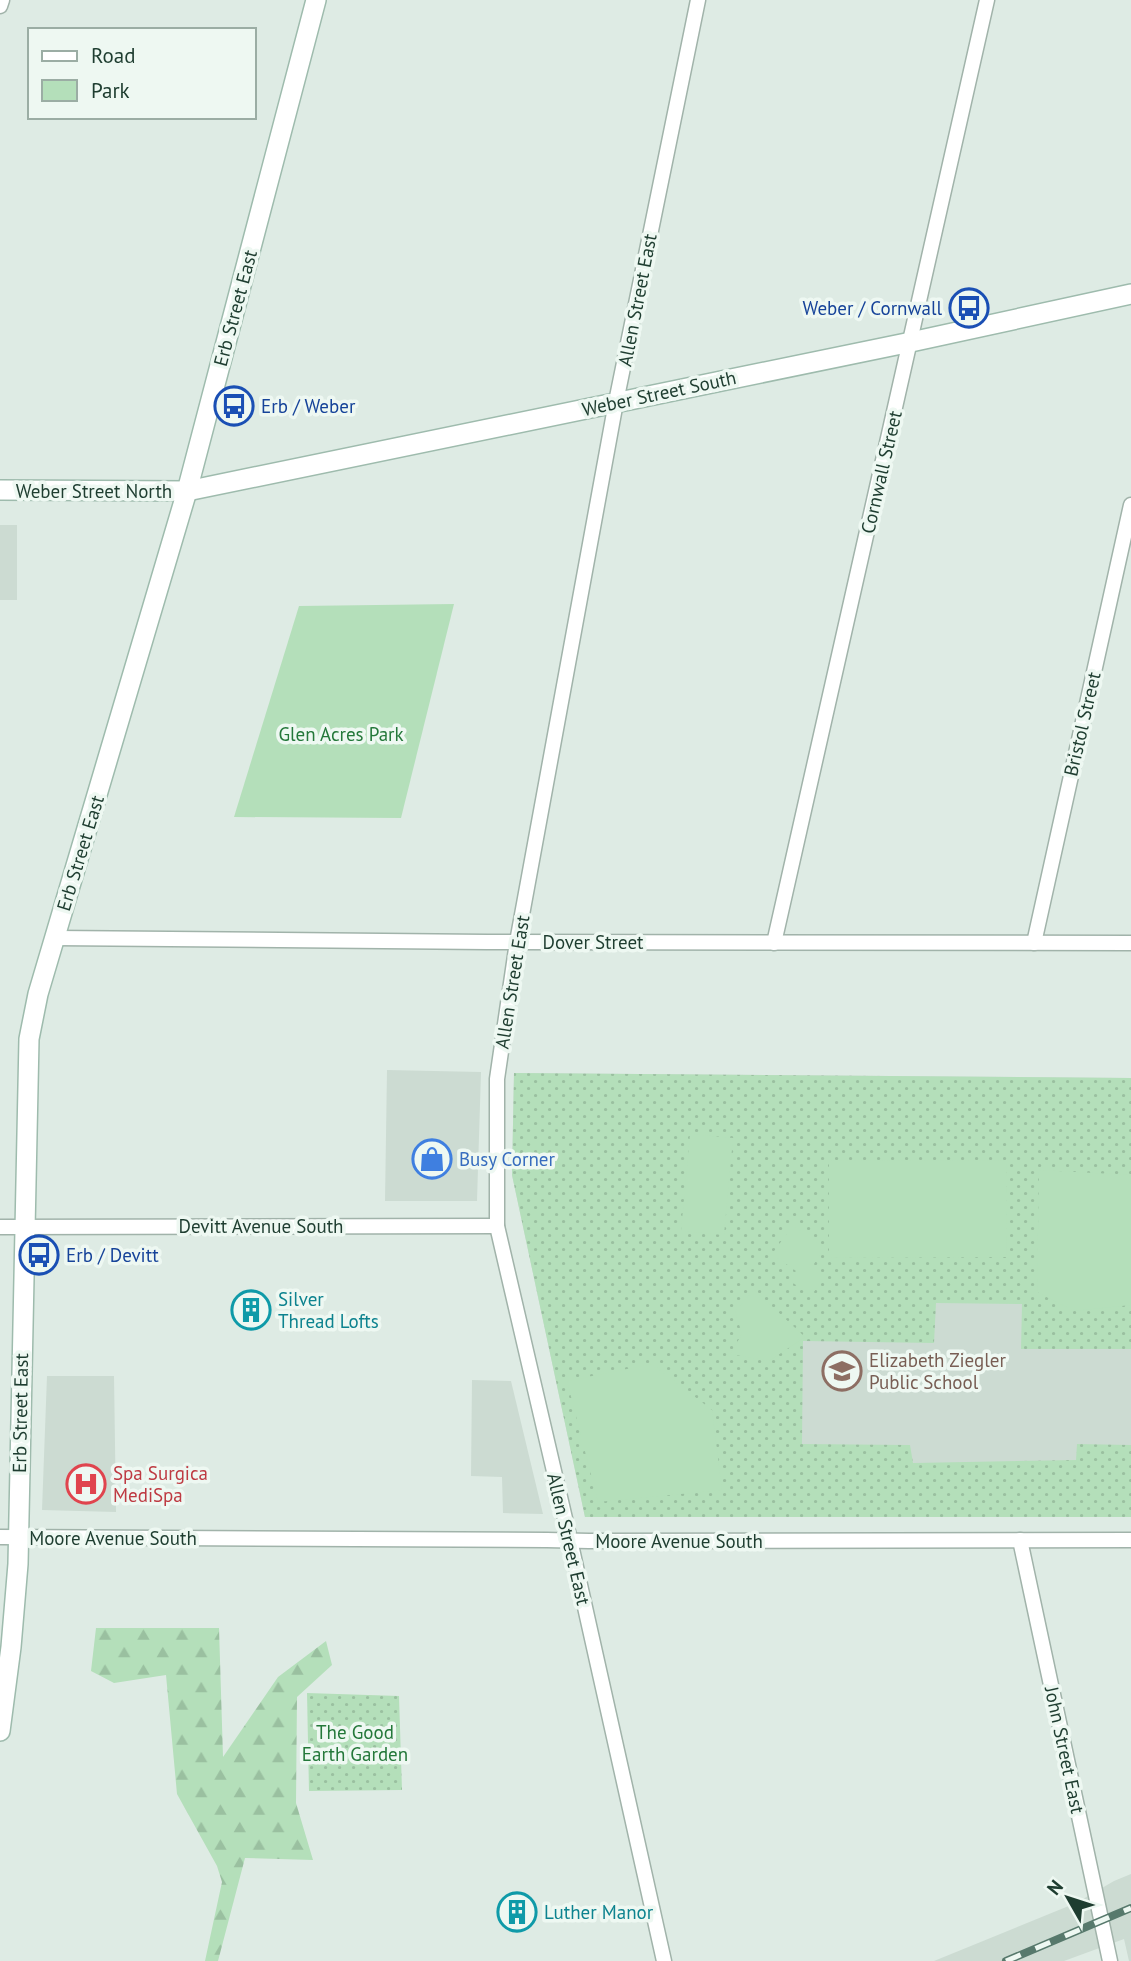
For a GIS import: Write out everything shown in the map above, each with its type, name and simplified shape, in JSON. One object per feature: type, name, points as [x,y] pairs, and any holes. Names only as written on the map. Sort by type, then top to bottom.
[{"type":"main road","name":"Erb Street East","points":[[0,1731],[11,1647],[9,1537],[24,1227],[29,1039],[38,994],[187,491],[316,0]]},
{"type":"main road","name":"Weber Street South","points":[[187,491],[1131,294]]},
{"type":"main road","name":"Weber Street North","points":[[0,490],[187,491]]},
{"type":"street","points":[[0,6],[2,0]]},
{"type":"street","name":"Allen Street East","points":[[664,1961],[497,1226],[497,1079],[517,942],[616,402],[698,0]]},
{"type":"street","name":"Cornwall Street","points":[[774,943],[987,0]]},
{"type":"street","name":"Bristol Street","points":[[1034,943],[1131,505]]},
{"type":"street","name":"Dover Street","points":[[55,938],[1131,943]]},
{"type":"street","name":"Devitt Avenue South","points":[[0,1227],[497,1226]]},
{"type":"street","name":"Moore Avenue South","points":[[9,1537],[1131,1540]]},
{"type":"street","name":"John Street East","points":[[1020,1540],[1110,1961]]},
{"type":"shaded area","points":[[0,525],[17,525],[17,600],[0,600]]},
{"type":"shaded area","points":[[387,1070],[481,1072],[477,1201],[385,1201]]},
{"type":"shaded area","name":"Elizabeth Ziegler Public School","points":[[514,1073],[1131,1078],[1131,1517],[585,1517],[512,1175]]},
{"type":"shaded area","points":[[47,1376],[114,1376],[116,1512],[42,1510]]},
{"type":"shaded area","points":[[472,1380],[511,1381],[543,1514],[503,1513],[502,1477],[471,1476]]},
{"type":"shaded area","points":[[1131,1874],[1131,1961],[1124,1939],[1064,1961],[934,1961],[1076,1903]]},
{"type":"green space","name":"Glen Acres Park","points":[[454,604],[401,818],[234,817],[299,606]]},
{"type":"green space","name":"Elizabeth Ziegler Public School","points":[[514,1073],[1131,1078],[1131,1349],[1021,1349],[1022,1304],[936,1303],[934,1343],[803,1341],[802,1444],[910,1445],[913,1463],[1076,1460],[1077,1444],[1131,1445],[1131,1517],[585,1517],[512,1175]]},
{"type":"green space","points":[[690,1134],[733,1138],[724,1235],[681,1231]]},
{"type":"green space","points":[[1006,1160],[1007,1257],[829,1258],[829,1161]]},
{"type":"green space","points":[[1039,1170],[1131,1175],[1131,1305],[1074,1311],[1037,1292]]},
{"type":"green space","points":[[793,1225],[824,1248],[814,1264],[809,1265],[824,1278],[811,1296],[789,1280],[796,1271],[772,1254]]},
{"type":"green space","points":[[754,1290],[805,1337],[769,1361],[730,1354],[742,1334],[735,1311]]},
{"type":"green space","points":[[652,1364],[712,1410],[722,1490],[598,1502],[567,1381]]},
{"type":"green space","points":[[96,1628],[219,1628],[223,1757],[278,1677],[326,1641],[332,1665],[297,1697],[296,1803],[313,1860],[245,1858],[218,1961],[205,1961],[222,1882],[217,1866],[177,1794],[166,1675],[114,1683],[91,1671]]},
{"type":"green space","name":"The Good Earth Garden","points":[[307,1693],[399,1696],[402,1790],[309,1791]]},
{"type":"railway","points":[[1006,1961],[1131,1908]]},
{"type":"place","name":"Weber / Cornwall","points":[[969,308]]},
{"type":"place","name":"Erb / Weber","points":[[234,406]]},
{"type":"place","name":"Busy Corner","points":[[432,1159]]},
{"type":"place","name":"Erb / Devitt","points":[[39,1255]]},
{"type":"place","name":"Silver Thread Lofts","points":[[251,1310]]},
{"type":"place","name":"Elizabeth Ziegler Public School","points":[[842,1371]]},
{"type":"place","name":"Spa Surgica MediSpa","points":[[86,1484]]},
{"type":"place","name":"Luther Manor","points":[[517,1912]]}]
